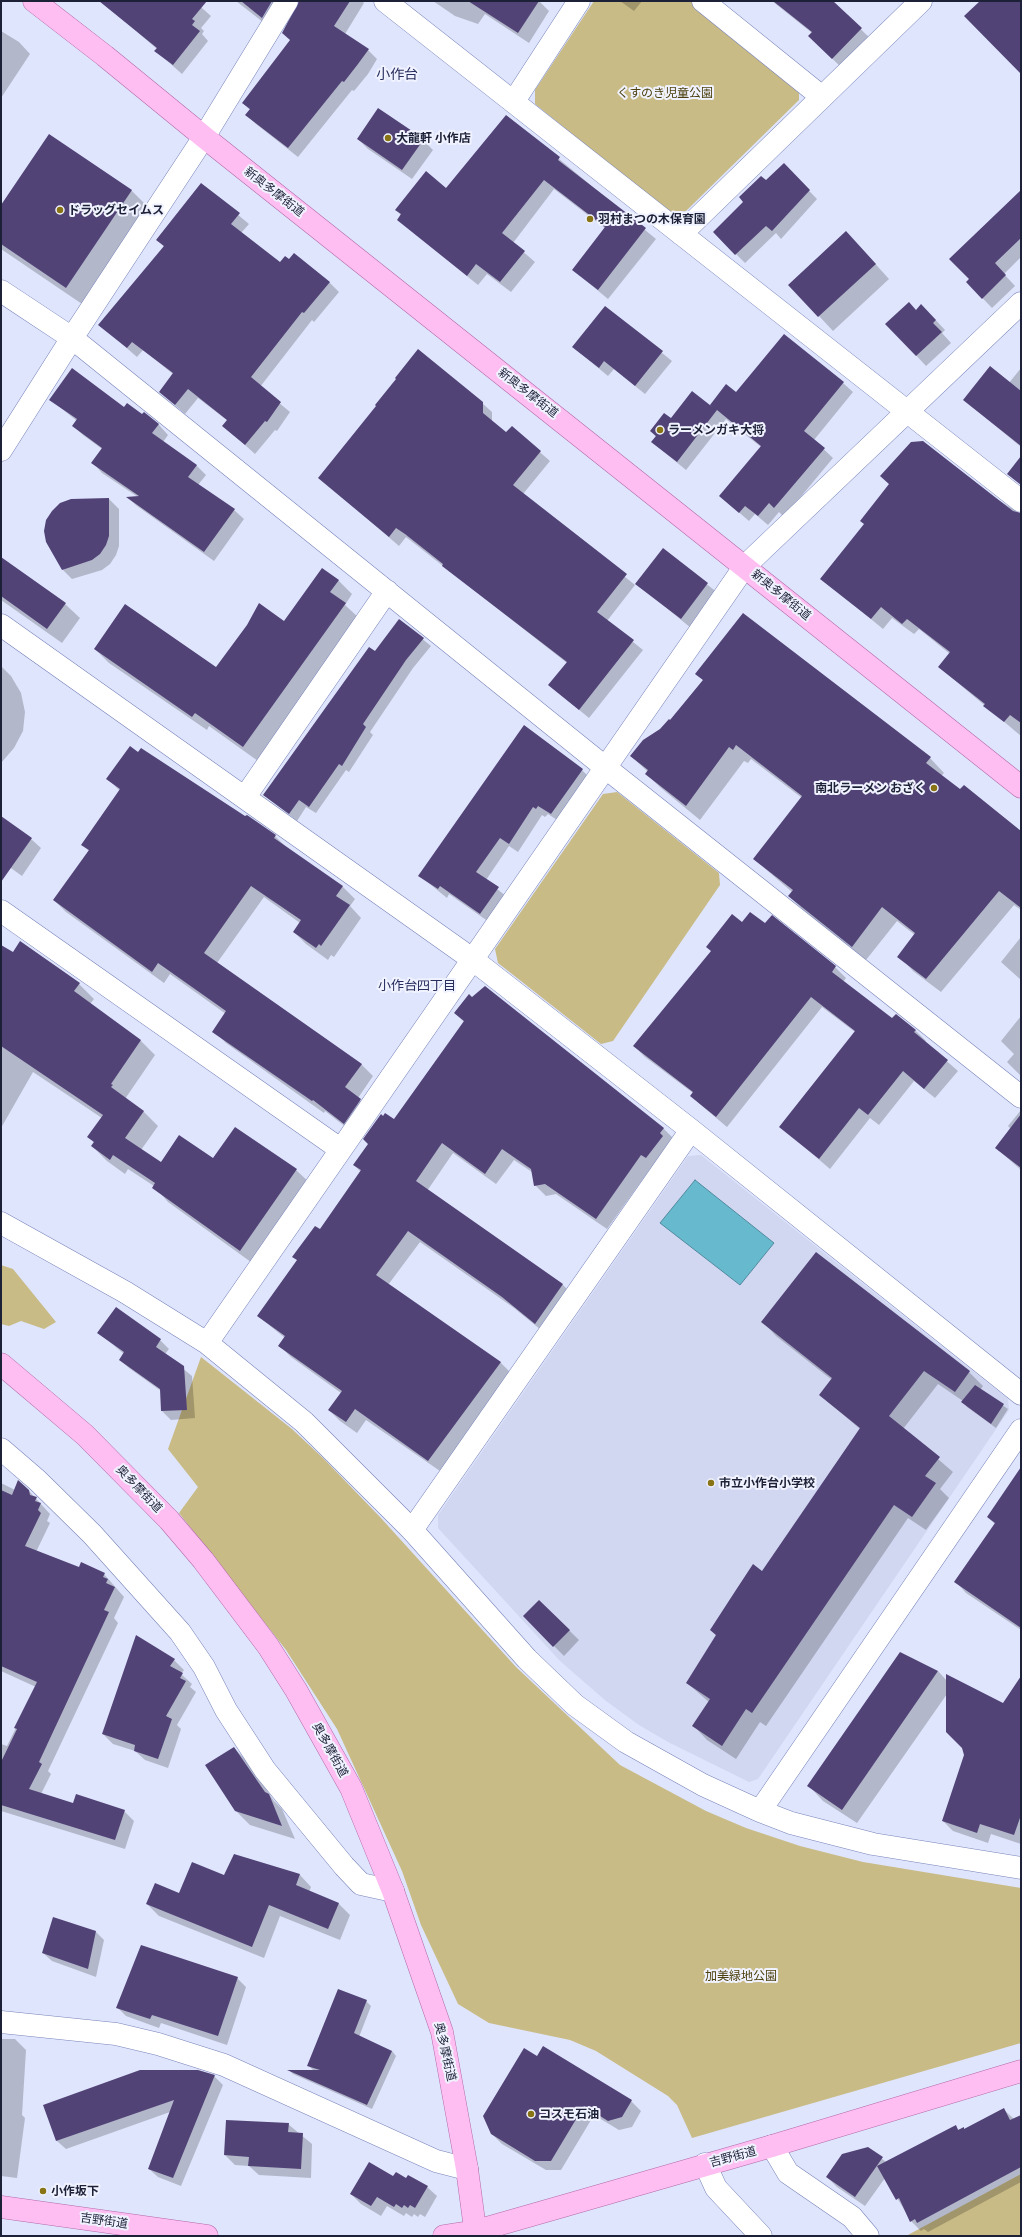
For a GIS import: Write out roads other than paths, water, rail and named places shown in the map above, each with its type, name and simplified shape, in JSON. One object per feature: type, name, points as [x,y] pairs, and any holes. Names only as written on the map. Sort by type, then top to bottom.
[{"type":"main road","name":"新奥多摩街道","points":[[34,1],[106,56],[204,137],[1021,787]]},
{"type":"main road","name":"奥多摩街道","points":[[1,1364],[85,1435],[169,1520],[203,1560],[268,1646],[296,1690],[351,1788],[393,1891],[442,2032],[468,2169],[476,2233]]},
{"type":"main road","name":"吉野街道","points":[[444,2236],[476,2233],[1021,2071]]},
{"type":"main road","name":"吉野街道","points":[[1,2207],[207,2236]]},
{"type":"street","points":[[1,450],[72,338],[204,137],[288,1]]},
{"type":"street","points":[[385,1],[1021,501]]},
{"type":"street","points":[[514,101],[579,1]]},
{"type":"street","points":[[703,1],[822,97]]},
{"type":"street","points":[[681,234],[921,1]]},
{"type":"street","points":[[1,291],[72,338],[606,768],[1021,1097]]},
{"type":"street","points":[[207,1343],[745,566],[1021,303]]},
{"type":"street","points":[[245,798],[387,591]]},
{"type":"street","points":[[1,625],[472,959],[691,1130],[1021,1394]]},
{"type":"street","points":[[1,911],[340,1149]]},
{"type":"street","points":[[412,1530],[691,1130]]},
{"type":"street","points":[[1,1223],[125,1292],[207,1343],[304,1422],[412,1530],[527,1659],[575,1705],[626,1742],[703,1785],[760,1811],[791,1823],[873,1844],[1021,1868]]},
{"type":"street","points":[[760,1811],[1021,1430]]},
{"type":"street","points":[[1,1449],[37,1480],[92,1534],[180,1632],[204,1667],[226,1710],[266,1770],[344,1866],[361,1884],[393,1891]]},
{"type":"street","points":[[1,2022],[116,2034],[158,2044],[224,2065],[436,2161],[468,2169]]},
{"type":"street","points":[[772,2146],[788,2173],[852,2218],[868,2236]]},
{"type":"street","points":[[705,2164],[716,2188],[761,2236]]},
{"type":"water","points":[[695,1180],[774,1243],[740,1285],[660,1223]]},
{"type":"place","name":"大龍軒 小作店","points":[[388,138]]},
{"type":"place","name":"ドラッグセイムス","points":[[60,210]]},
{"type":"place","name":"羽村まつの木保育園","points":[[590,219]]},
{"type":"place","name":"ラーメンガキ大将","points":[[660,430]]},
{"type":"place","name":"南北ラーメン おざく","points":[[934,788]]},
{"type":"place","name":"市立小作台小学校","points":[[711,1483]]},
{"type":"place","name":"コスモ石油","points":[[531,2114]]},
{"type":"place","name":"小作坂下","points":[[43,2191]]},
{"type":"district","name":"小作台","points":[[397,75]]},
{"type":"district","name":"小作台四丁目","points":[[417,986]]},
{"type":"park label","name":"くすのき児童公園","points":[[665,93]]},
{"type":"park label","name":"加美緑地公園","points":[[741,1976]]}]
